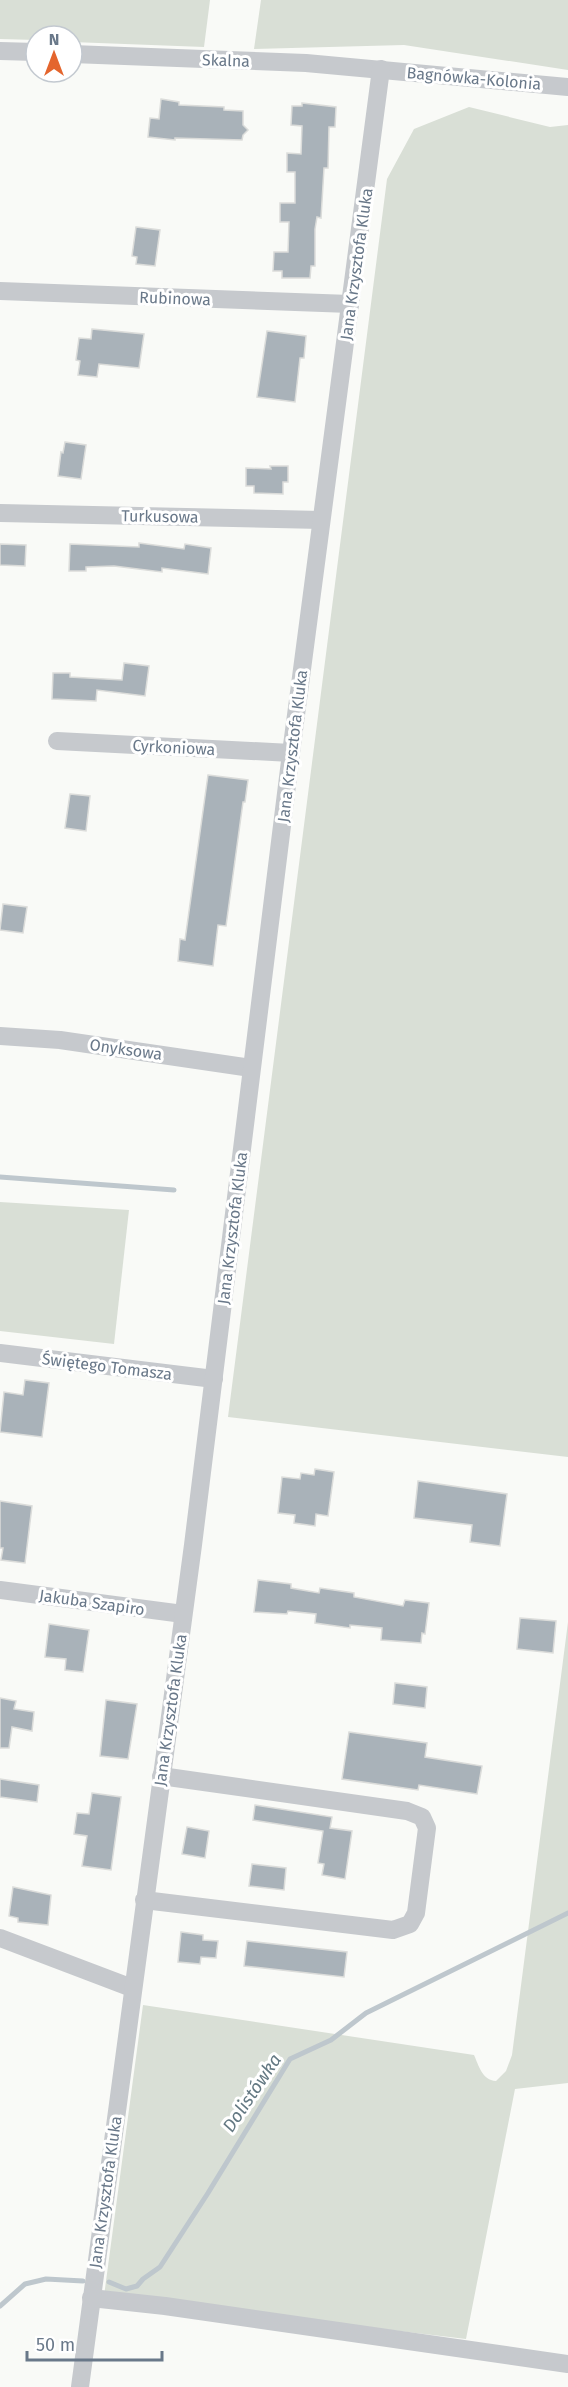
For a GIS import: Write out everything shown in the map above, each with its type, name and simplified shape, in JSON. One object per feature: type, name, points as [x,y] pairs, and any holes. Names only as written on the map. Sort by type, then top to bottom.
[{"type":"street","points":[[0,51],[24,52]]},
{"type":"street","name":"Skalna","points":[[84,54],[306,63],[381,69]]},
{"type":"street","name":"Bagnówka-Kolonia","points":[[381,69],[568,87]]},
{"type":"street","name":"Jana Krzysztofa Kluka","points":[[80,2387],[214,1379],[291,753],[381,69]]},
{"type":"street","name":"Rubinowa","points":[[0,291],[350,304]]},
{"type":"street","name":"Turkusowa","points":[[0,513],[321,520]]},
{"type":"street","name":"Cyrkoniowa","points":[[57,741],[291,753]]},
{"type":"street","name":"Onyksowa","points":[[0,1036],[60,1040],[251,1068]]},
{"type":"street","name":"Świętego Tomasza","points":[[0,1353],[214,1379]]},
{"type":"street","name":"Jakuba Szapiro","points":[[0,1590],[183,1614]]},
{"type":"street","points":[[144,1900],[393,1930],[410,1924],[416,1913],[427,1828],[422,1817],[407,1811],[161,1776]]},
{"type":"street","points":[[0,1938],[132,1988]]},
{"type":"street","points":[[91,2298],[165,2306],[568,2364]]},
{"type":"shaded area","points":[[0,0],[210,0],[204,47],[84,42],[84,24],[24,24],[24,40],[0,39]]},
{"type":"shaded area","points":[[261,0],[568,0],[568,70],[404,45],[254,49]]},
{"type":"shaded area","points":[[469,107],[550,127],[568,125],[568,1457],[228,1417],[387,179],[414,129]]},
{"type":"shaded area","points":[[0,1202],[129,1210],[114,1344],[0,1331]]},
{"type":"shaded area","points":[[568,1622],[568,2083],[515,2089],[466,2339],[104,2296],[143,2005],[474,2055],[484,2075],[496,2081],[506,2071],[512,2055]]},
{"type":"building","points":[[161,99],[179,102],[179,105],[224,107],[224,110],[243,111],[243,125],[248,130],[242,140],[175,138],[175,140],[148,137],[150,118],[159,119]]},
{"type":"building","points":[[302,103],[336,107],[335,127],[329,127],[328,168],[324,168],[321,218],[317,217],[315,229],[315,266],[311,266],[310,278],[282,278],[282,271],[273,271],[274,252],[288,252],[289,222],[280,222],[280,203],[295,203],[295,172],[287,172],[287,153],[301,154],[302,126],[291,125],[292,106],[302,106]]},
{"type":"building","points":[[136,227],[160,230],[155,266],[136,264],[137,257],[132,256]]},
{"type":"building","points":[[92,329],[144,334],[139,368],[99,364],[97,377],[78,375],[80,361],[76,360],[79,338],[91,339]]},
{"type":"building","points":[[267,331],[306,336],[304,358],[300,358],[295,402],[257,397]]},
{"type":"building","points":[[65,442],[86,445],[81,479],[58,476],[61,452],[63,453]]},
{"type":"building","points":[[270,466],[288,466],[288,482],[283,482],[283,494],[254,493],[254,486],[246,486],[246,468],[271,469]]},
{"type":"building","points":[[139,543],[184,549],[185,544],[211,548],[208,574],[162,568],[162,572],[114,566],[86,567],[86,571],[69,571],[70,544],[139,547]]},
{"type":"building","points":[[0,544],[26,545],[25,566],[0,565]]},
{"type":"building","points":[[124,663],[149,666],[145,696],[97,690],[96,701],[52,699],[53,673],[70,673],[70,677],[122,680]]},
{"type":"building","points":[[208,775],[248,780],[226,926],[218,925],[213,966],[178,961],[180,939],[185,940]]},
{"type":"building","points":[[70,794],[90,796],[86,831],[65,828]]},
{"type":"building","points":[[3,904],[27,907],[23,933],[0,930]]},
{"type":"building","points":[[25,1380],[49,1383],[42,1437],[0,1432],[4,1392],[23,1395]]},
{"type":"building","points":[[315,1469],[334,1472],[328,1516],[316,1514],[315,1526],[294,1523],[295,1515],[278,1513],[282,1477],[300,1479],[301,1473],[314,1475]]},
{"type":"building","points":[[418,1481],[507,1494],[500,1546],[470,1542],[472,1525],[414,1518]]},
{"type":"building","points":[[0,1501],[32,1506],[25,1563],[1,1560],[3,1548],[0,1548]]},
{"type":"building","points":[[258,1580],[291,1584],[291,1588],[319,1593],[320,1588],[354,1593],[354,1597],[403,1606],[405,1600],[429,1603],[425,1634],[422,1633],[421,1643],[381,1640],[382,1628],[350,1625],[350,1628],[315,1623],[316,1614],[288,1611],[287,1614],[254,1612]]},
{"type":"building","points":[[520,1618],[556,1621],[553,1653],[517,1649]]},
{"type":"building","points":[[49,1624],[89,1630],[83,1672],[65,1670],[66,1659],[45,1657]]},
{"type":"building","points":[[395,1683],[427,1687],[425,1708],[393,1704]]},
{"type":"building","points":[[0,1698],[16,1701],[14,1709],[34,1712],[32,1731],[12,1727],[9,1748],[0,1748]]},
{"type":"building","points":[[106,1700],[137,1704],[128,1759],[100,1756]]},
{"type":"building","points":[[349,1732],[427,1743],[425,1757],[482,1766],[477,1794],[419,1785],[418,1790],[342,1779]]},
{"type":"building","points":[[0,1779],[39,1785],[37,1802],[0,1797]]},
{"type":"building","points":[[92,1793],[121,1797],[111,1870],[82,1866],[87,1836],[74,1834],[77,1813],[89,1814]]},
{"type":"building","points":[[255,1805],[332,1817],[330,1828],[352,1831],[345,1879],[322,1875],[324,1864],[318,1863],[323,1831],[253,1820]]},
{"type":"building","points":[[187,1827],[209,1831],[205,1858],[182,1854]]},
{"type":"building","points":[[252,1864],[286,1868],[284,1890],[249,1886]]},
{"type":"building","points":[[13,1887],[51,1895],[48,1925],[18,1922],[18,1918],[9,1916]]},
{"type":"building","points":[[181,1932],[203,1935],[203,1940],[218,1941],[216,1958],[201,1957],[200,1964],[178,1962]]},
{"type":"building","points":[[247,1941],[347,1952],[344,1977],[244,1966]]},
{"type":"waterway","points":[[0,1177],[174,1190]]},
{"type":"waterway","name":"Dolistówka","points":[[109,2282],[126,2289],[137,2286],[160,2267],[290,2059],[331,2040],[366,2013],[568,1913]]},
{"type":"waterway","name":"Dolistówka","points":[[0,2306],[25,2284],[46,2279],[83,2281]]}]
